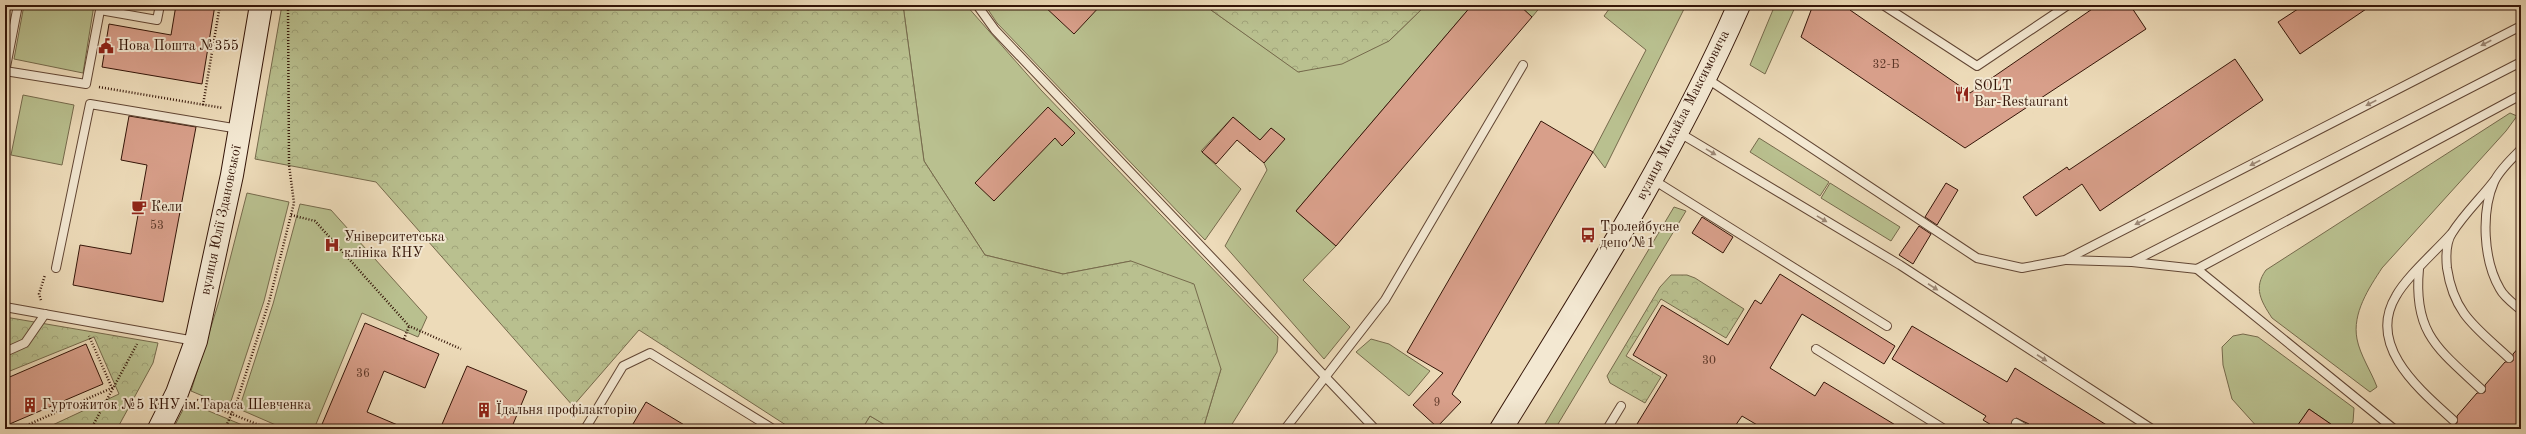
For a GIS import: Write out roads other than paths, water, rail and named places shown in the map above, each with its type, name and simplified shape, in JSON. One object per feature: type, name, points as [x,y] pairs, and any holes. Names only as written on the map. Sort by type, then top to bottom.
[{"type":"main road","name":"вулиця Юлії Здановської","points":[[159,429],[177,393],[196,341],[241,120],[261,5]]},
{"type":"main road","name":"вулиця Михайла Максимовича","points":[[1501,429],[1652,178],[1678,132],[1706,78],[1739,5]]},
{"type":"lane","points":[[18,5],[5,72],[86,84],[100,7],[157,20],[160,5]]},
{"type":"lane","points":[[977,5],[994,30],[1375,429]]},
{"type":"lane","points":[[1883,5],[1977,66],[2068,5]]},
{"type":"lane","points":[[2065,260],[2521,26]]},
{"type":"lane","points":[[2132,262],[2521,62]]},
{"type":"lane","points":[[1285,429],[1324,376],[1385,300],[1523,65]]},
{"type":"lane","points":[[1706,78],[1977,258],[2022,268],[2065,260],[2132,262],[2197,269],[2394,429]]},
{"type":"lane","points":[[2197,269],[2521,95]]},
{"type":"lane","points":[[56,268],[90,104],[241,120]]},
{"type":"lane","points":[[1678,132],[1900,265],[2152,429]]},
{"type":"lane","points":[[2453,420],[2412,382],[2396,359],[2389,336],[2387,314],[2396,295],[2451,234],[2521,148]]},
{"type":"lane","points":[[1652,178],[1887,326]]},
{"type":"lane","points":[[2494,181],[2487,215],[2489,261],[2500,289],[2521,310]]},
{"type":"lane","points":[[2451,234],[2446,258],[2449,280],[2456,305],[2470,321],[2509,358]]},
{"type":"lane","points":[[2419,269],[2417,292],[2420,315],[2429,336],[2442,353],[2481,389]]},
{"type":"lane","points":[[5,307],[196,341]]},
{"type":"lane","points":[[5,352],[25,343],[45,314]]},
{"type":"lane","points":[[1816,350],[1944,429]]},
{"type":"lane","points":[[585,429],[623,366],[650,353],[773,429]]},
{"type":"lane","points":[[1607,429],[1621,406]]},
{"type":"lane","points":[[2016,423],[2026,429]]},
{"type":"place","name":"Нова Пошта №355","points":[[106,46]]},
{"type":"place","name":"SOLT Bar-Restaurant","points":[[1962,94]]},
{"type":"place","name":"Кели","points":[[139,207]]},
{"type":"place","name":"Тролейбусне депо №1","points":[[1588,235]]},
{"type":"place","name":"Університетська клініка КНУ","points":[[332,245]]},
{"type":"place","name":"Гуртожиток №5 КНУ ім.Тараса Шевченка","points":[[30,405]]},
{"type":"place","name":"Їдальня профілакторію","points":[[484,410]]}]
